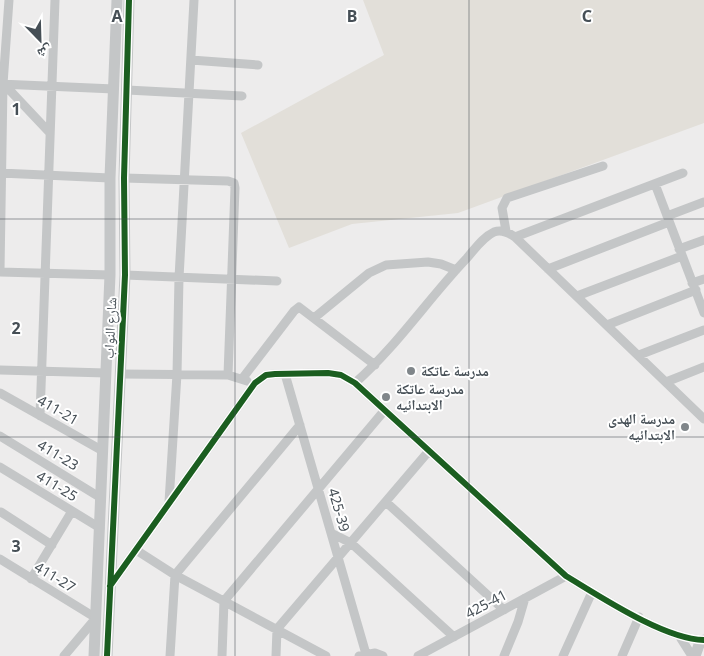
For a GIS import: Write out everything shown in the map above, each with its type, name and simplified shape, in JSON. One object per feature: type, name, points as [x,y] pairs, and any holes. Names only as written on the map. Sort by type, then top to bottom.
[{"type":"street","points":[[9,0],[1,83],[0,272],[110,275]]},
{"type":"street","points":[[40,416],[55,0]]},
{"type":"street","name":"شارع النواب","points":[[94,656],[110,275],[110,178],[117,0]]},
{"type":"street","name":"شارع النواب","points":[[107,656],[125,275],[124,178],[128,0]]},
{"type":"street","points":[[169,502],[178,374],[179,278],[186,179],[194,0]]},
{"type":"street","points":[[191,60],[258,65]]},
{"type":"street","points":[[1,83],[114,89]]},
{"type":"street","points":[[1,83],[50,133]]},
{"type":"street","points":[[127,90],[242,96]]},
{"type":"street","points":[[506,231],[502,208],[507,198],[603,166]]},
{"type":"street","points":[[1,173],[110,178]]},
{"type":"street","points":[[515,237],[683,173]]},
{"type":"street","points":[[124,178],[186,179],[234,183],[233,279],[228,375]]},
{"type":"street","points":[[654,184],[704,313]]},
{"type":"street","points":[[548,269],[704,202]]},
{"type":"street","points":[[355,383],[376,365],[456,270],[488,236],[496,231],[506,231],[515,237],[704,419]]},
{"type":"street","points":[[577,296],[681,252],[704,240]]},
{"type":"street","points":[[314,318],[369,274],[386,265],[428,262],[441,264],[456,270]]},
{"type":"street","points":[[125,275],[277,281]]},
{"type":"street","points":[[607,325],[694,287],[704,279]]},
{"type":"street","points":[[242,380],[294,311],[299,308],[304,309],[376,365]]},
{"type":"street","points":[[639,355],[704,330]]},
{"type":"street","points":[[666,382],[704,366]]},
{"type":"street","points":[[0,370],[106,373]]},
{"type":"street","points":[[120,374],[228,375],[255,383]]},
{"type":"street","name":"425-39","points":[[285,374],[338,558],[363,655]]},
{"type":"street","points":[[110,586],[255,383],[266,375],[341,374],[355,383],[428,452],[566,576],[592,592],[680,637],[704,640]]},
{"type":"street","name":"411-21","points":[[0,393],[103,452]]},
{"type":"street","points":[[695,410],[704,406]]},
{"type":"street","points":[[222,656],[224,601],[384,411]]},
{"type":"street","points":[[170,656],[175,575],[300,425]]},
{"type":"street","name":"411-23","points":[[0,436],[101,498]]},
{"type":"street","points":[[276,656],[277,629],[428,452]]},
{"type":"street","name":"411-25","points":[[0,467],[100,528]]},
{"type":"street","points":[[386,502],[504,610]]},
{"type":"street","points":[[32,579],[72,511]]},
{"type":"street","points":[[1,512],[52,545]]},
{"type":"street","points":[[331,533],[351,543],[454,637]]},
{"type":"street","points":[[136,550],[175,575],[326,656]]},
{"type":"street","name":"411-27","points":[[0,559],[96,618]]},
{"type":"street","name":"425-41","points":[[418,656],[566,576]]},
{"type":"street","points":[[563,656],[592,592]]},
{"type":"street","points":[[504,656],[518,622],[524,598]]},
{"type":"street","points":[[622,656],[640,617]]},
{"type":"street","points":[[64,656],[96,618]]},
{"type":"street","points":[[680,637],[693,656],[704,640]]},
{"type":"street","points":[[363,655],[383,656]]},
{"type":"shaded area","points":[[363,0],[704,0],[704,123],[458,213],[352,224],[289,248],[241,133],[384,55]]},
{"type":"cycle path","points":[[107,656],[125,275],[124,178],[129,0]]},
{"type":"cycle path","points":[[110,586],[255,383],[266,375],[328,373],[341,375],[355,383],[566,576],[633,616],[652,625],[670,633],[704,640]]},
{"type":"place","name":"مدرسة عاتكة","points":[[411,371]]},
{"type":"place","name":"مدرسة عاتكة الابتدائيه","points":[[386,397]]},
{"type":"place","name":"مدرسة الهدى الابتدائيه","points":[[685,427]]}]
